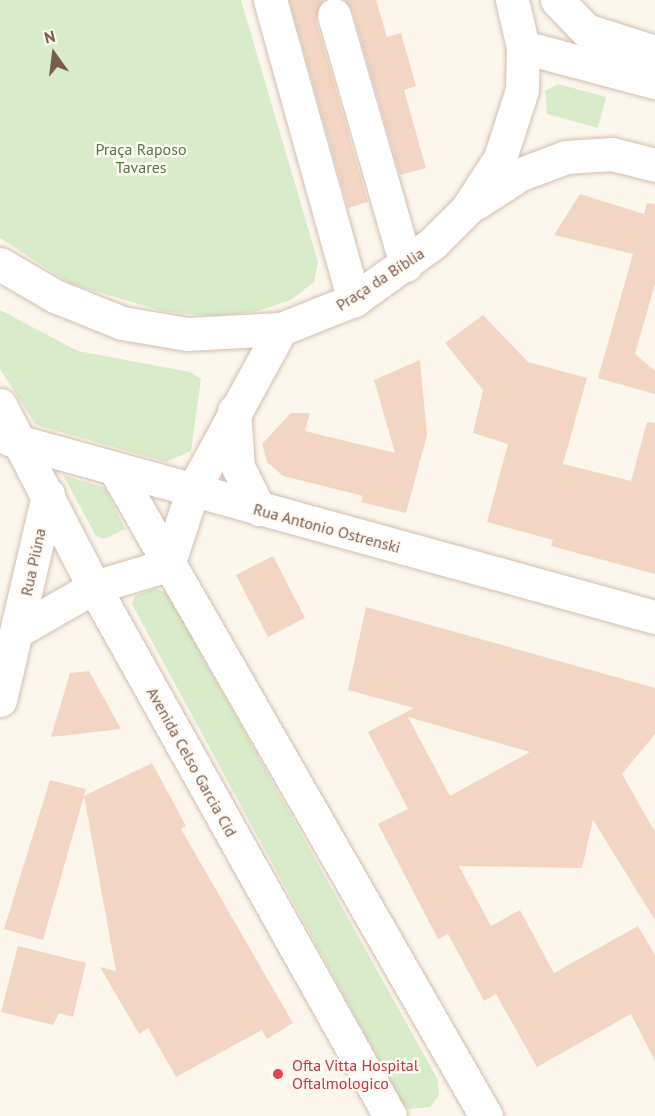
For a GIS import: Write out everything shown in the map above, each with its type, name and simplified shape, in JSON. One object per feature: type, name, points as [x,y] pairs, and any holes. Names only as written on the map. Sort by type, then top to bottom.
[{"type":"street","points":[[270,0],[354,300]]},
{"type":"street","name":"Praça da Bíblia","points":[[0,264],[55,296],[122,323],[187,334],[281,328],[354,300],[406,265],[467,209],[500,158],[522,90],[523,47],[512,0]]},
{"type":"street","points":[[557,0],[566,15],[600,52],[655,82]]},
{"type":"street","points":[[334,15],[406,265]]},
{"type":"street","points":[[523,47],[600,52],[655,52]]},
{"type":"street","points":[[467,209],[521,174],[566,157],[612,154],[655,165]]},
{"type":"street","points":[[168,565],[192,492],[234,407],[281,328]]},
{"type":"street","name":"Avenida Celso Garcia Cid","points":[[0,405],[11,440],[48,495],[94,587],[390,1116]]},
{"type":"street","points":[[234,407],[238,467],[259,509]]},
{"type":"street","name":"Rua Antonio Ostrenski","points":[[11,440],[192,492],[655,617]]},
{"type":"street","points":[[116,471],[482,1115]]},
{"type":"street","name":"Rua Piúna","points":[[0,700],[19,630],[48,495]]},
{"type":"street","name":"Rua Piúna","points":[[19,630],[94,587],[168,565]]},
{"type":"green space","name":"Praça Raposo Tavares","points":[[0,0],[241,0],[318,262],[314,282],[291,300],[258,311],[215,316],[166,312],[71,284],[0,238]]},
{"type":"green space","points":[[558,84],[606,97],[598,128],[547,114],[545,91]]},
{"type":"green space","points":[[0,310],[78,351],[190,372],[201,379],[191,451],[166,462],[36,425],[0,369]]},
{"type":"green space","points":[[63,475],[105,488],[125,529],[104,539],[96,536]]},
{"type":"green space","points":[[155,588],[168,594],[438,1080],[439,1095],[430,1107],[409,1109],[402,1103],[132,604],[135,596]]},
{"type":"building","points":[[289,0],[324,0],[316,20],[368,202],[348,208]]},
{"type":"building","points":[[344,0],[376,0],[387,37],[401,33],[416,86],[404,90],[426,168],[400,175],[352,10]]},
{"type":"building","points":[[580,194],[644,214],[647,203],[655,204],[655,284],[635,354],[655,371],[655,394],[598,378],[633,254],[554,235]]},
{"type":"building","points":[[483,315],[528,362],[587,378],[563,464],[631,481],[647,422],[655,423],[655,574],[551,546],[553,540],[487,522],[508,444],[473,433],[483,390],[445,343]]},
{"type":"building","points":[[420,360],[427,435],[406,513],[361,502],[363,496],[283,476],[267,462],[262,444],[291,413],[310,413],[305,431],[395,453],[374,380]]},
{"type":"building","points":[[273,556],[305,618],[268,637],[236,575]]},
{"type":"building","points":[[366,607],[655,688],[655,734],[622,774],[655,832],[655,920],[593,820],[582,868],[459,866],[491,926],[520,910],[554,973],[638,926],[655,955],[655,1061],[631,1014],[537,1067],[496,994],[484,1001],[448,934],[438,939],[378,824],[408,809],[368,732],[414,708],[348,690]],"holes":[[[408,717],[530,752],[450,796]]]},
{"type":"building","points":[[89,671],[121,729],[51,737],[70,673]]},
{"type":"building","points":[[152,763],[186,826],[181,829],[293,1023],[267,1039],[262,1030],[176,1077],[148,1028],[139,1034],[100,967],[116,971],[84,796]]},
{"type":"building","points":[[50,780],[86,789],[43,940],[4,929]]},
{"type":"building","points":[[18,946],[86,963],[73,1017],[59,1013],[53,1025],[1,1012]]},
{"type":"place","name":"Ofta Vitta Hospital Oftalmologico","points":[[278,1074]]}]
